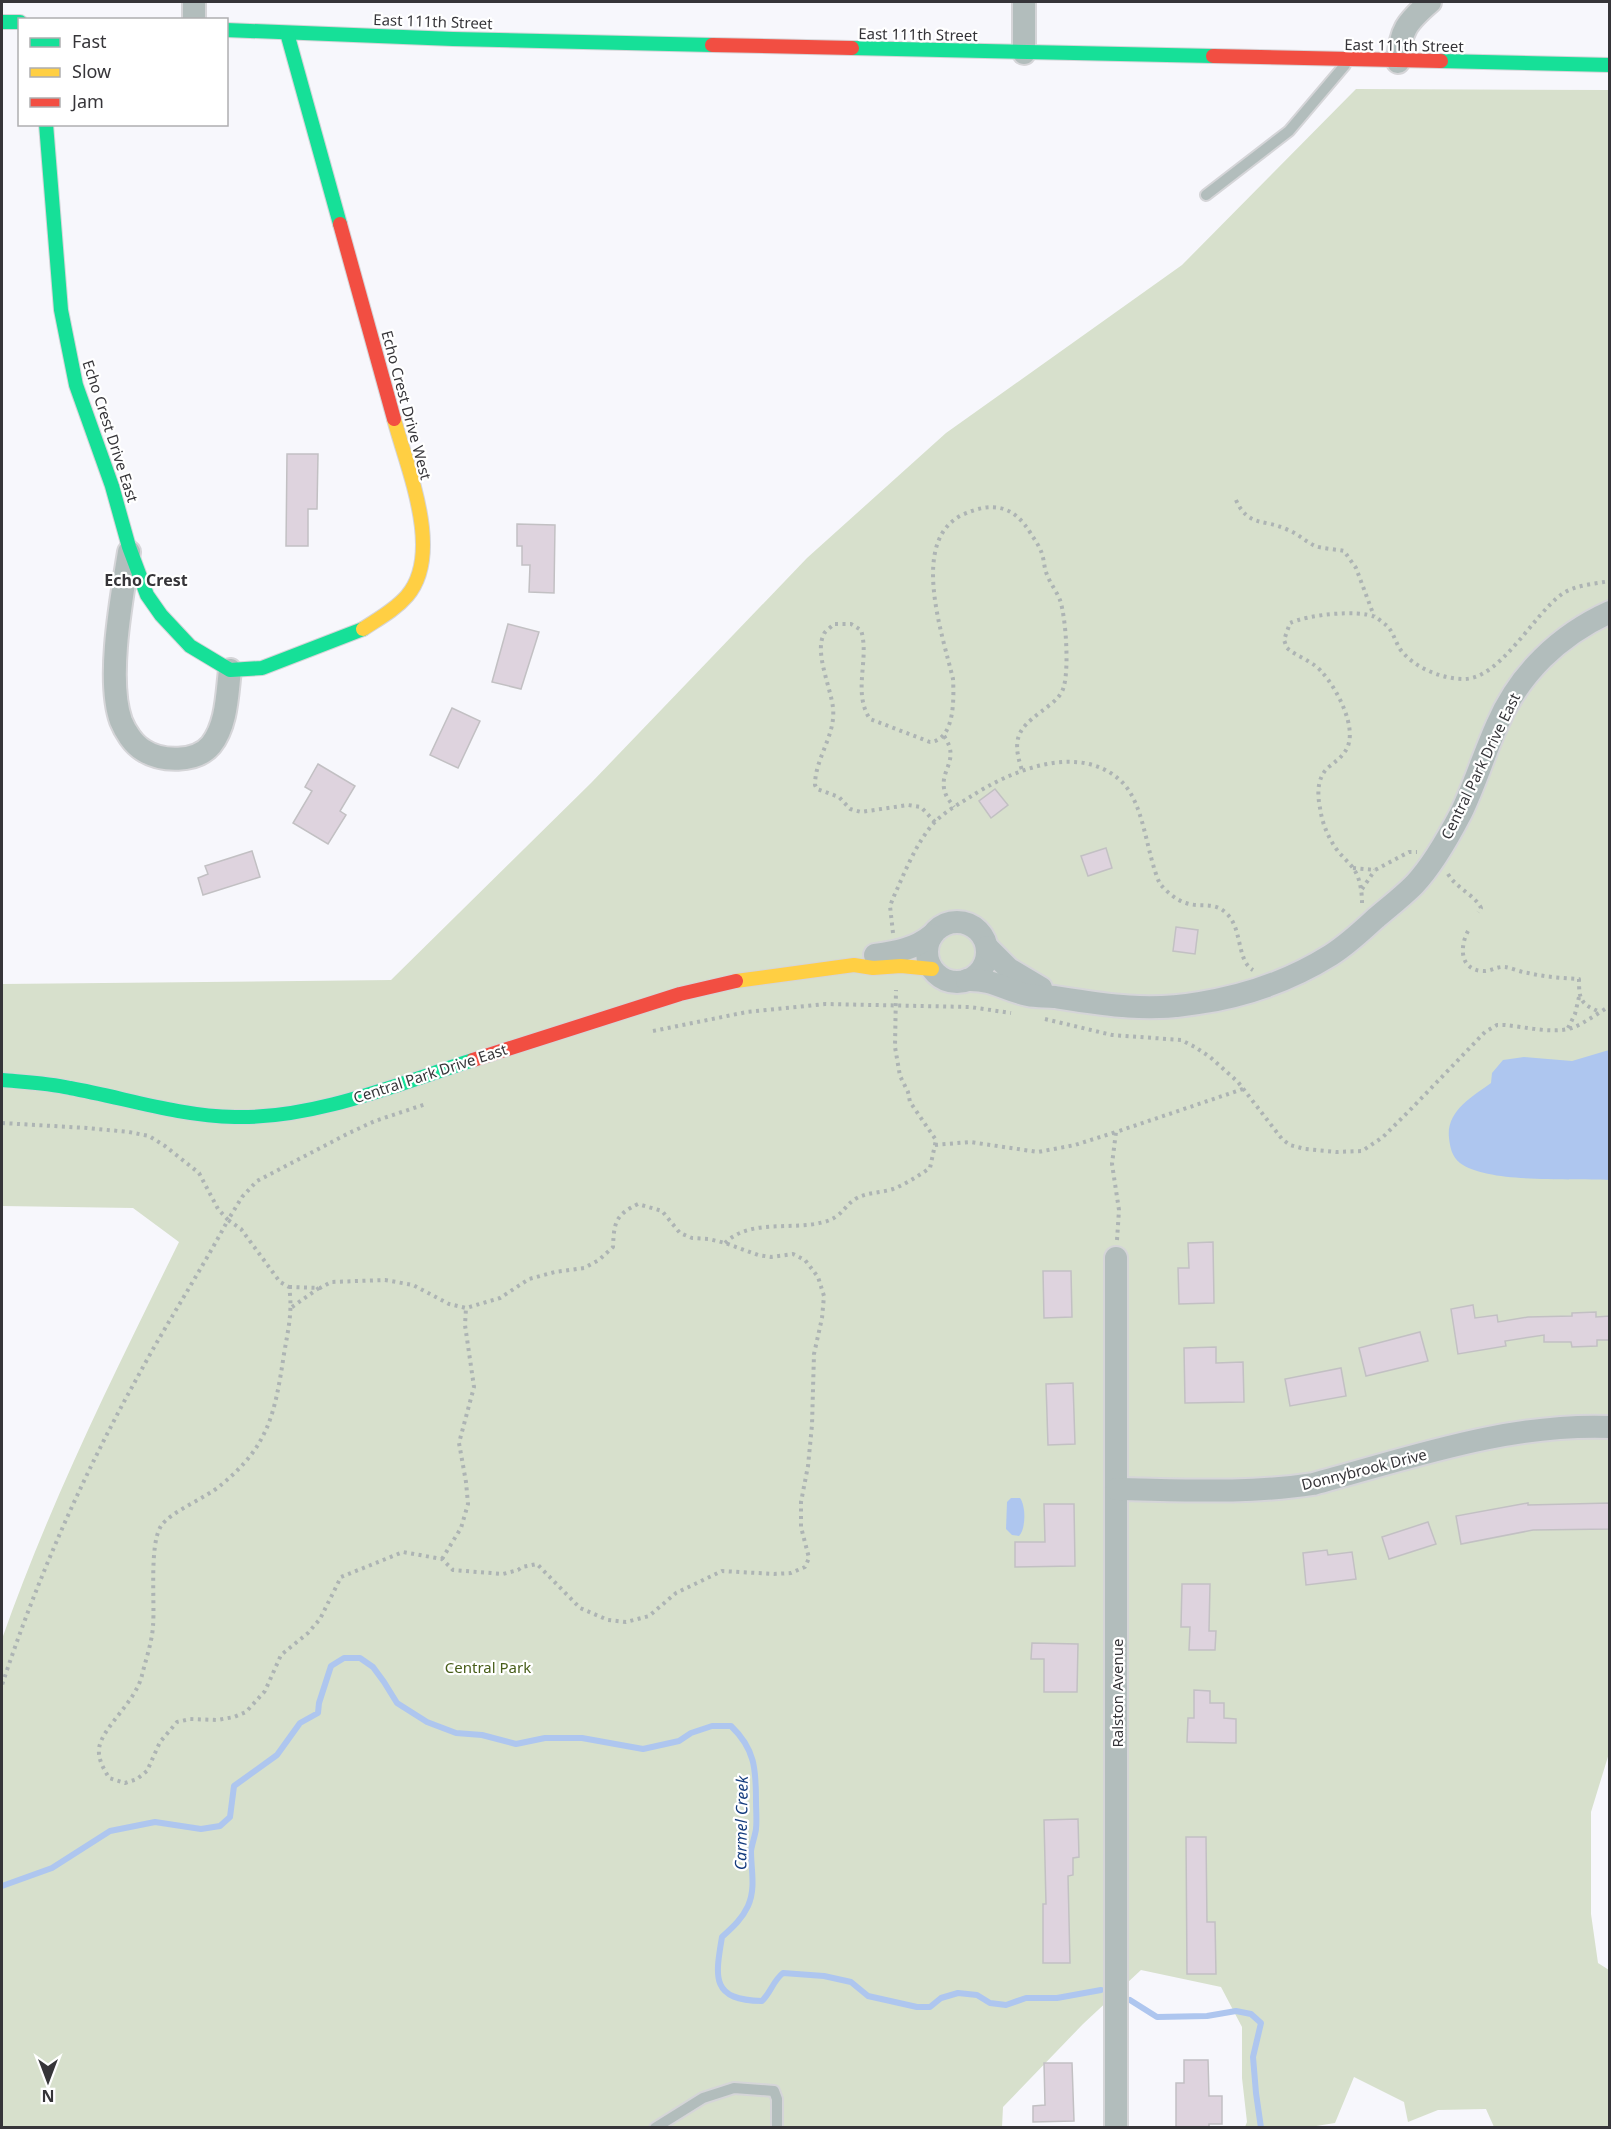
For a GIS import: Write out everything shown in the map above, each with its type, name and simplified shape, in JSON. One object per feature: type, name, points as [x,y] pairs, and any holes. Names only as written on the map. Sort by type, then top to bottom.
[{"type":"street","points":[[194,2],[194,18]]},
{"type":"street","points":[[1024,2],[1024,53]]},
{"type":"street","points":[[1398,62],[1404,32],[1411,19],[1430,2]]},
{"type":"street","points":[[2,22],[18,22]]},
{"type":"street","name":"East 111th Street","points":[[228,30],[453,39],[1610,65]]},
{"type":"street","name":"Echo Crest Drive West","points":[[230,670],[262,668],[359,631],[394,608],[407,596],[421,570],[424,554],[422,521],[287,33]]},
{"type":"street","name":"Echo Crest Drive East","points":[[46,126],[61,310],[67,345],[76,385],[112,486],[129,547],[147,596],[161,615],[190,646],[230,670]]},
{"type":"street","points":[[129,547],[118,626],[116,687],[120,719],[133,741],[143,750],[156,756],[190,758],[200,754],[210,746],[218,734],[224,715],[230,670]]},
{"type":"street","name":"Central Park Drive East","points":[[2,1080],[67,1087],[186,1113],[236,1117],[290,1113],[362,1096],[680,994],[725,983],[854,965],[873,968],[901,966],[932,969],[948,980],[958,982],[991,981],[1027,995],[1131,1008],[1175,1006],[1221,999],[1282,980],[1331,955],[1414,884],[1439,851],[1461,813],[1498,722],[1521,682],[1539,661],[1566,638],[1595,618],[1610,612]]},
{"type":"street","name":"Central Park Drive East","points":[[854,965],[872,956],[921,944],[939,928],[948,923],[958,922],[968,924],[980,933],[987,947],[1009,969],[1054,997]]},
{"type":"street","points":[[932,935],[927,952],[932,969]]},
{"type":"street","points":[[967,980],[981,971],[987,955],[987,947]]},
{"type":"street","name":"Ralston Avenue","points":[[1116,1258],[1116,2127]]},
{"type":"street","name":"Donnybrook Drive","points":[[1117,1489],[1286,1488],[1313,1484],[1476,1441],[1520,1432],[1569,1428],[1610,1428]]},
{"type":"lane","points":[[1206,195],[1289,131],[1349,60]]},
{"type":"lane","points":[[655,2127],[703,2098],[734,2088],[774,2091],[777,2099],[777,2127]]},
{"type":"path","points":[[1236,500],[1247,518],[1263,524],[1286,528],[1316,546],[1344,551],[1356,567],[1374,616]]},
{"type":"path","points":[[935,822],[921,807],[908,805],[861,812],[850,810],[839,797],[817,789],[814,785],[817,768],[833,720],[833,708],[820,651],[824,634],[834,624],[851,624],[861,630],[865,642],[862,700],[865,712],[870,719],[930,742],[937,742],[944,736],[950,722],[954,689],[934,590],[935,550],[941,533],[952,521],[984,507],[1000,508],[1016,514],[1024,521],[1042,552],[1046,571],[1060,600],[1064,616],[1064,688],[1058,698],[1023,728],[1016,742],[1022,770]]},
{"type":"path","points":[[1361,909],[1362,890],[1353,868],[1342,857],[1329,837],[1318,795],[1318,784],[1325,770],[1337,761],[1348,747],[1352,735],[1348,720],[1334,690],[1321,670],[1308,659],[1287,648],[1284,640],[1290,623],[1336,613],[1374,616],[1389,627],[1400,649],[1412,661],[1430,671],[1452,678],[1471,679],[1480,676],[1500,661],[1562,594],[1584,586],[1610,581]]},
{"type":"path","points":[[944,736],[950,745],[952,755],[944,783],[946,794],[954,807]]},
{"type":"path","points":[[893,936],[890,906],[923,837],[935,822],[992,783],[1022,770],[1066,762],[1088,763],[1122,782],[1137,810],[1160,884],[1187,904],[1214,906],[1227,913],[1237,928],[1245,962],[1253,971],[1260,972]]},
{"type":"path","points":[[1362,890],[1375,870],[1409,852],[1414,851],[1420,854]]},
{"type":"path","points":[[1353,868],[1375,870]]},
{"type":"path","points":[[1440,868],[1458,888],[1478,900],[1481,908],[1478,912]]},
{"type":"path","points":[[1467,931],[1462,942],[1462,953],[1472,967],[1484,972],[1505,967],[1542,976],[1579,979],[1579,996],[1575,1014],[1568,1028]]},
{"type":"path","points":[[1579,996],[1589,1008],[1600,1012]]},
{"type":"path","points":[[648,1032],[707,1019],[825,1004],[970,1007],[1014,1014]]},
{"type":"path","points":[[725,1243],[731,1237],[757,1227],[824,1222],[842,1214],[854,1199],[891,1190],[930,1168],[936,1140],[910,1102],[900,1076],[895,1047],[896,1006]]},
{"type":"path","points":[[1037,1017],[1112,1035],[1180,1040],[1210,1057],[1243,1089],[1282,1140],[1290,1145],[1325,1151],[1353,1152],[1371,1146],[1383,1137],[1471,1045],[1497,1025],[1552,1030],[1568,1028],[1581,1024],[1610,1006]]},
{"type":"path","points":[[935,1145],[970,1142],[1038,1152],[1075,1145],[1243,1089]]},
{"type":"path","points":[[2,1685],[27,1613],[95,1458],[136,1380],[228,1220],[249,1188],[270,1174],[375,1121],[433,1102]]},
{"type":"path","points":[[2,1123],[97,1129],[149,1136],[199,1173],[218,1209],[241,1229],[280,1282],[289,1287],[320,1288]]},
{"type":"path","points":[[1116,1132],[1112,1164],[1119,1210],[1116,1258]]},
{"type":"path","points":[[289,1287],[292,1307],[278,1396],[270,1424],[257,1448],[243,1466],[219,1487],[169,1518],[160,1527],[154,1553],[153,1627],[141,1679],[134,1695],[108,1729],[99,1748],[101,1766],[109,1778],[125,1783],[137,1779],[147,1771],[160,1742],[177,1722],[190,1719],[217,1720],[246,1712],[265,1691],[281,1655],[308,1633],[320,1619],[341,1577],[394,1554],[403,1552],[442,1559],[453,1570],[503,1574],[537,1564],[580,1608],[608,1620],[626,1623],[649,1616],[676,1593],[722,1571],[774,1574],[791,1573],[805,1567],[809,1558],[801,1527],[801,1502],[808,1466],[812,1425],[814,1354],[824,1296],[818,1276],[805,1260],[793,1254],[771,1257],[758,1255],[725,1243],[692,1238],[680,1233],[662,1211],[638,1204],[622,1212],[618,1217],[614,1230],[613,1247],[592,1265],[529,1279],[500,1298],[466,1308],[449,1304],[413,1285],[385,1280],[331,1282],[292,1307]]},
{"type":"path","points":[[442,1559],[461,1528],[468,1504],[459,1443],[474,1387],[465,1325],[466,1308]]},
{"type":"green space","name":"Central Park","points":[[1356,89],[1609,90],[1610,1750],[1591,1812],[1591,1914],[1598,1963],[1609,1970],[1609,2127],[1494,2127],[1486,2109],[1438,2110],[1408,2122],[1404,2102],[1354,2077],[1335,2123],[1310,2127],[1245,2127],[1247,2122],[1242,2078],[1242,2027],[1221,1987],[1141,1970],[1083,2024],[1003,2107],[1002,2127],[2,2127],[2,1639],[62,1487],[179,1242],[133,1208],[2,1206],[2,984],[391,980],[591,783],[807,558],[946,433],[1182,265]]},
{"type":"water","points":[[1609,1050],[1609,1180],[1510,1177],[1473,1170],[1455,1158],[1449,1138],[1452,1120],[1456,1112],[1469,1099],[1491,1083],[1492,1073],[1503,1060],[1524,1057],[1572,1061]]},
{"type":"water","points":[[1011,1498],[1020,1498],[1023,1506],[1024,1523],[1019,1536],[1012,1535],[1006,1529],[1007,1502]]},
{"type":"building","points":[[287,454],[318,454],[317,509],[308,509],[308,546],[286,546]]},
{"type":"building","points":[[517,524],[555,525],[554,593],[529,592],[530,565],[522,565],[522,546],[517,546]]},
{"type":"building","points":[[508,624],[539,632],[521,689],[492,682]]},
{"type":"building","points":[[452,708],[480,721],[458,768],[430,755]]},
{"type":"building","points":[[318,764],[355,786],[340,811],[346,815],[328,844],[293,823],[312,791],[305,787]]},
{"type":"building","points":[[995,789],[1008,805],[991,818],[979,801]]},
{"type":"building","points":[[1106,848],[1112,868],[1088,876],[1081,856]]},
{"type":"building","points":[[252,851],[260,877],[203,895],[198,878],[208,874],[205,866]]},
{"type":"building","points":[[1176,927],[1198,930],[1195,954],[1173,951]]},
{"type":"building","points":[[1213,1242],[1214,1303],[1179,1304],[1178,1268],[1189,1268],[1188,1243]]},
{"type":"building","points":[[1043,1271],[1071,1271],[1072,1317],[1044,1318]]},
{"type":"building","points":[[1473,1305],[1475,1318],[1497,1315],[1498,1322],[1528,1317],[1572,1316],[1572,1313],[1596,1312],[1596,1317],[1610,1316],[1610,1340],[1597,1340],[1597,1346],[1572,1347],[1571,1342],[1544,1342],[1544,1335],[1505,1341],[1506,1346],[1458,1354],[1451,1309]]},
{"type":"building","points":[[1420,1332],[1428,1361],[1366,1376],[1359,1348]]},
{"type":"building","points":[[1216,1347],[1216,1363],[1243,1362],[1244,1402],[1185,1403],[1184,1348]]},
{"type":"building","points":[[1341,1368],[1346,1396],[1290,1406],[1285,1379]]},
{"type":"building","points":[[1073,1383],[1075,1444],[1048,1445],[1046,1384]]},
{"type":"building","points":[[1528,1503],[1528,1505],[1610,1503],[1610,1529],[1533,1530],[1461,1544],[1456,1516]]},
{"type":"building","points":[[1044,1504],[1074,1504],[1075,1566],[1015,1567],[1015,1542],[1045,1542]]},
{"type":"building","points":[[1428,1522],[1436,1544],[1389,1559],[1382,1537]]},
{"type":"building","points":[[1327,1550],[1328,1555],[1352,1552],[1356,1579],[1306,1585],[1303,1553]]},
{"type":"building","points":[[1182,1584],[1210,1584],[1209,1631],[1216,1631],[1215,1650],[1189,1650],[1190,1627],[1181,1627]]},
{"type":"building","points":[[1032,1643],[1078,1644],[1077,1692],[1044,1692],[1044,1659],[1031,1659]]},
{"type":"building","points":[[1194,1690],[1210,1691],[1210,1703],[1224,1703],[1224,1718],[1236,1719],[1236,1743],[1187,1742],[1188,1718],[1194,1718]]},
{"type":"building","points":[[1078,1819],[1079,1857],[1073,1858],[1073,1875],[1068,1876],[1070,1963],[1043,1963],[1043,1904],[1046,1904],[1044,1820]]},
{"type":"building","points":[[1186,1837],[1206,1837],[1207,1922],[1215,1922],[1216,1974],[1187,1974]]},
{"type":"building","points":[[1184,2060],[1208,2060],[1209,2096],[1222,2096],[1222,2124],[1209,2124],[1209,2127],[1176,2127],[1176,2083],[1184,2083]]},
{"type":"building","points":[[1044,2063],[1072,2063],[1074,2121],[1033,2122],[1033,2106],[1045,2105]]},
{"type":"waterway","name":"Carmel Creek","points":[[2,1886],[52,1868],[110,1831],[155,1822],[201,1829],[220,1826],[230,1817],[234,1786],[277,1755],[300,1723],[318,1713],[331,1666],[344,1658],[360,1658],[373,1667],[397,1703],[427,1722],[456,1733],[482,1735],[516,1744],[545,1738],[582,1738],[643,1749],[679,1741],[691,1733],[712,1726],[731,1726],[745,1743],[752,1760],[756,1819],[751,1851],[750,1899],[746,1911],[722,1937],[718,1964],[720,1984],[733,1996],[745,2000],[762,2001],[783,1973],[824,1976],[851,1982],[868,1996],[917,2007],[930,2007],[941,1998],[958,1993],[977,1995],[990,2003],[1006,2005],[1026,1998],[1057,1998],[1101,1990]]},
{"type":"waterway","name":"Carmel Creek","points":[[1130,2000],[1157,2017],[1207,2016],[1236,2011],[1251,2014],[1261,2023],[1253,2057],[1261,2128]]},
{"type":"traffic: fast","points":[[2,22],[18,22]]},
{"type":"traffic: fast","points":[[228,30],[453,39],[712,45]]},
{"type":"traffic: fast","points":[[287,33],[340,224]]},
{"type":"traffic: fast","points":[[852,48],[1213,56]]},
{"type":"traffic: fast","points":[[1441,61],[1610,65]]},
{"type":"traffic: fast","points":[[46,126],[61,310],[76,385],[147,595],[161,615],[190,646],[230,670],[262,668],[363,629]]},
{"type":"traffic: fast","points":[[2,1080],[62,1086],[152,1106],[214,1116],[265,1116],[295,1112],[355,1098],[473,1060]]},
{"type":"traffic: slow","points":[[363,629],[392,610],[407,596],[418,578],[422,557],[423,534],[414,485],[394,419]]},
{"type":"traffic: slow","points":[[736,981],[854,965],[873,968],[901,966],[932,969]]},
{"type":"traffic: jam","points":[[712,45],[852,48]]},
{"type":"traffic: jam","points":[[1213,56],[1441,61]]},
{"type":"traffic: jam","points":[[340,224],[394,419]]},
{"type":"traffic: jam","points":[[473,1060],[680,994],[736,981]]},
{"type":"district","name":"Echo Crest","points":[[146,580]]}]
